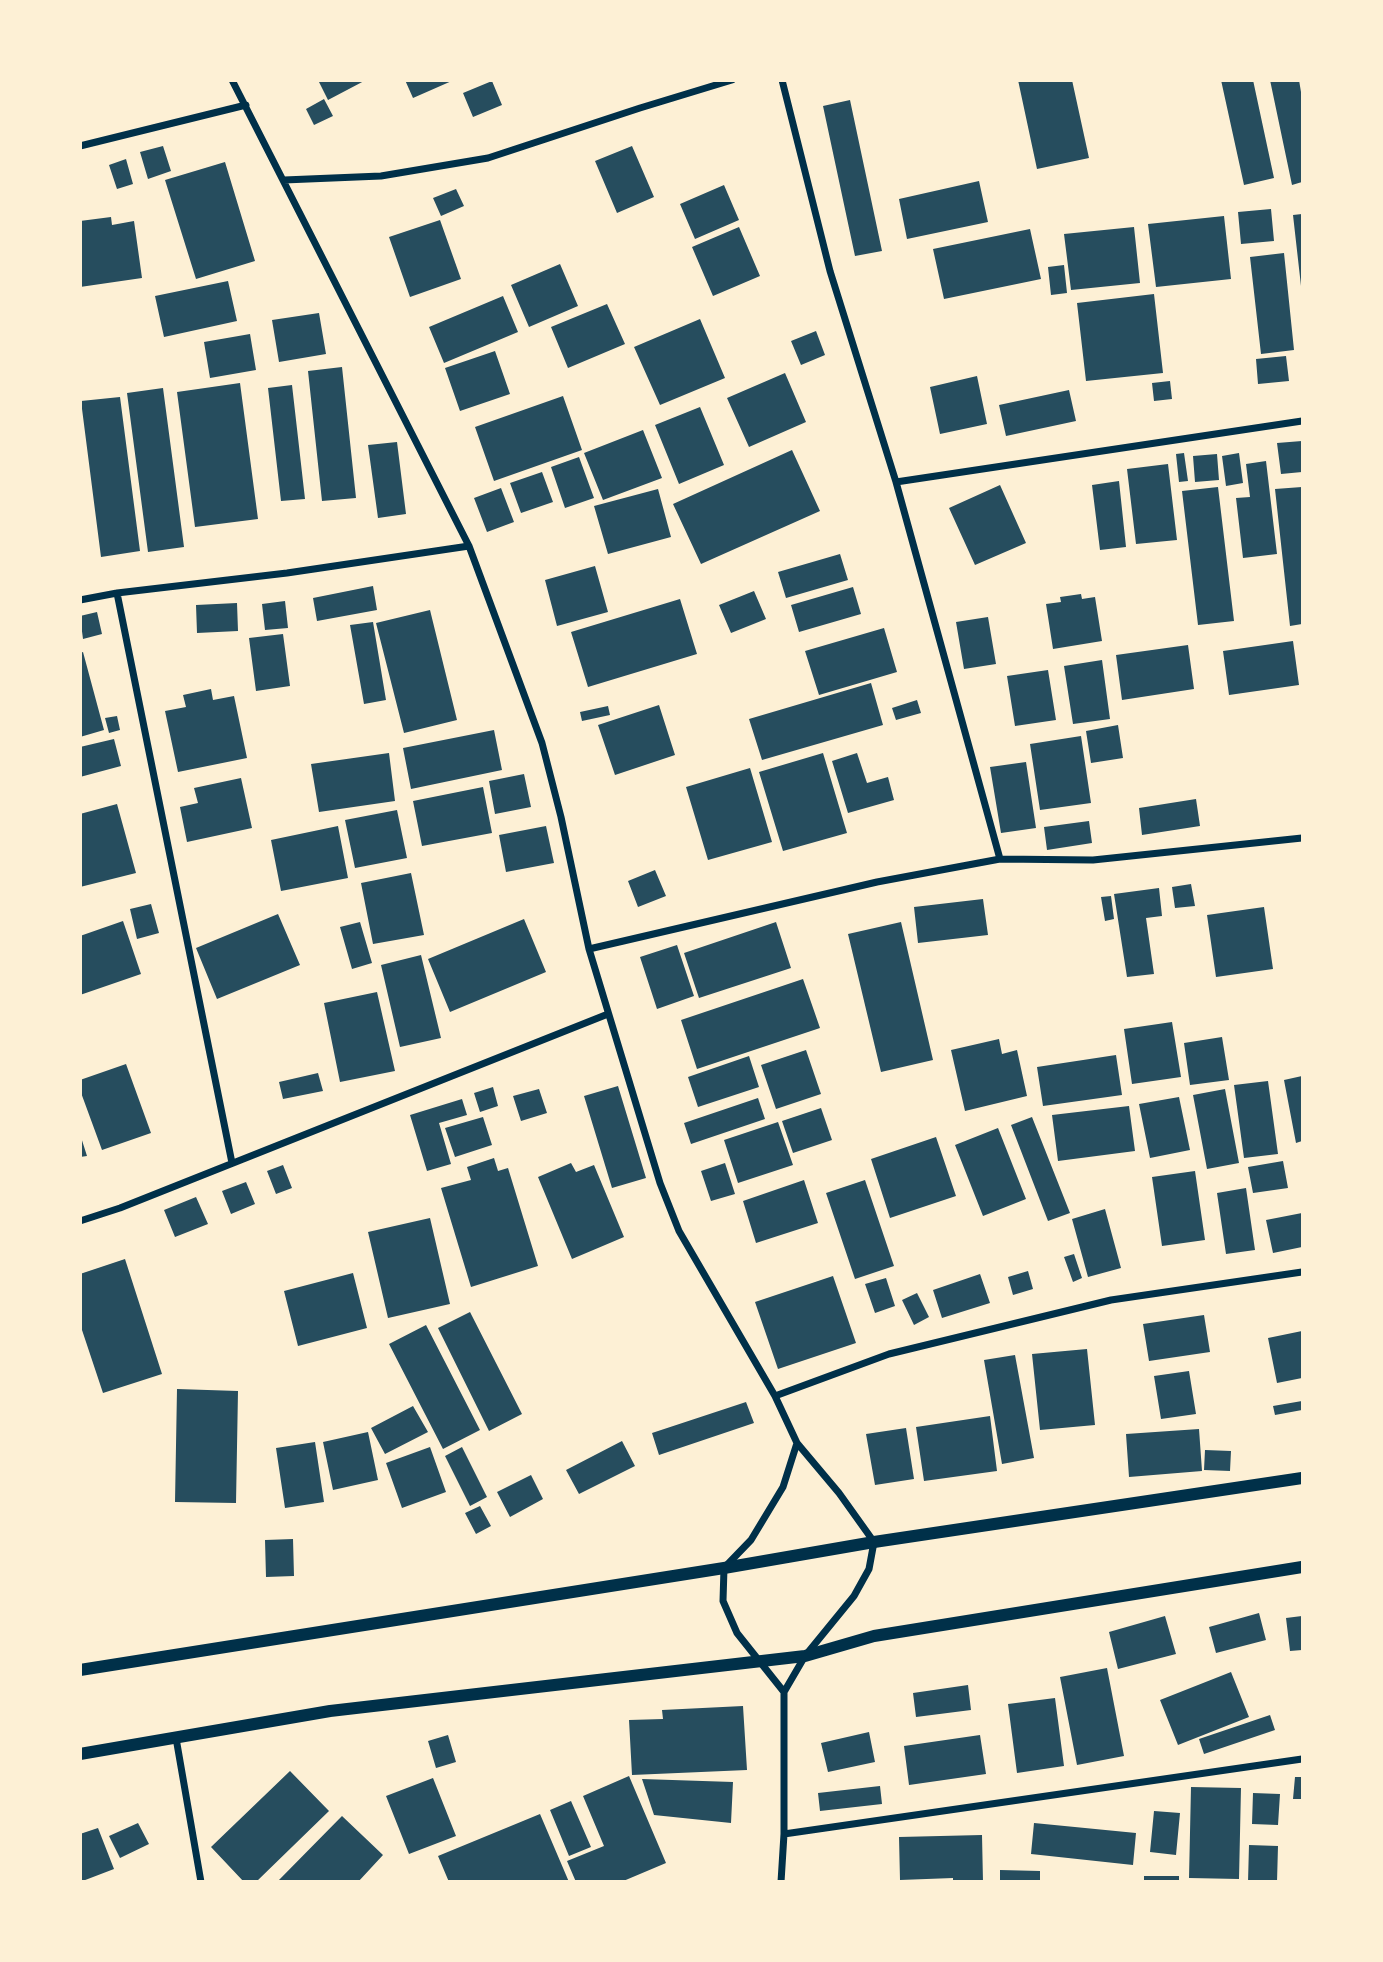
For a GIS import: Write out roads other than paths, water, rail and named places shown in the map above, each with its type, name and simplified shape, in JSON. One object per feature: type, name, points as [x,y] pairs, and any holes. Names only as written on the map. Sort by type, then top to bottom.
[{"type":"street","points":[[232,80],[469,546],[541,743],[561,817],[589,949],[660,1182],[679,1231],[775,1396],[797,1443],[839,1493],[874,1542],[869,1569],[854,1596],[805,1656],[784,1692],[784,1834],[781,1881]]},
{"type":"street","points":[[284,180],[382,176],[488,158],[732,80]]},
{"type":"street","points":[[782,80],[830,271],[895,482],[1000,859]]},
{"type":"street","points":[[80,146],[246,105]]},
{"type":"street","points":[[895,482],[1303,421]]},
{"type":"street","points":[[80,600],[469,546]]},
{"type":"street","points":[[117,593],[232,1163]]},
{"type":"street","points":[[589,949],[877,882],[1000,859],[1093,860],[1303,838]]},
{"type":"street","points":[[80,1221],[120,1209],[608,1014]]},
{"type":"street","points":[[775,1396],[888,1354],[1111,1300],[1303,1272]]},
{"type":"street","points":[[784,1692],[737,1633],[723,1601],[724,1568],[751,1540],[783,1487],[797,1443]]},
{"type":"street","points":[[80,1670],[874,1542],[1303,1478]]},
{"type":"street","points":[[80,1754],[330,1711],[805,1656],[874,1636],[1303,1567]]},
{"type":"street","points":[[176,1738],[201,1881]]},
{"type":"street","points":[[784,1834],[1303,1759]]}]
